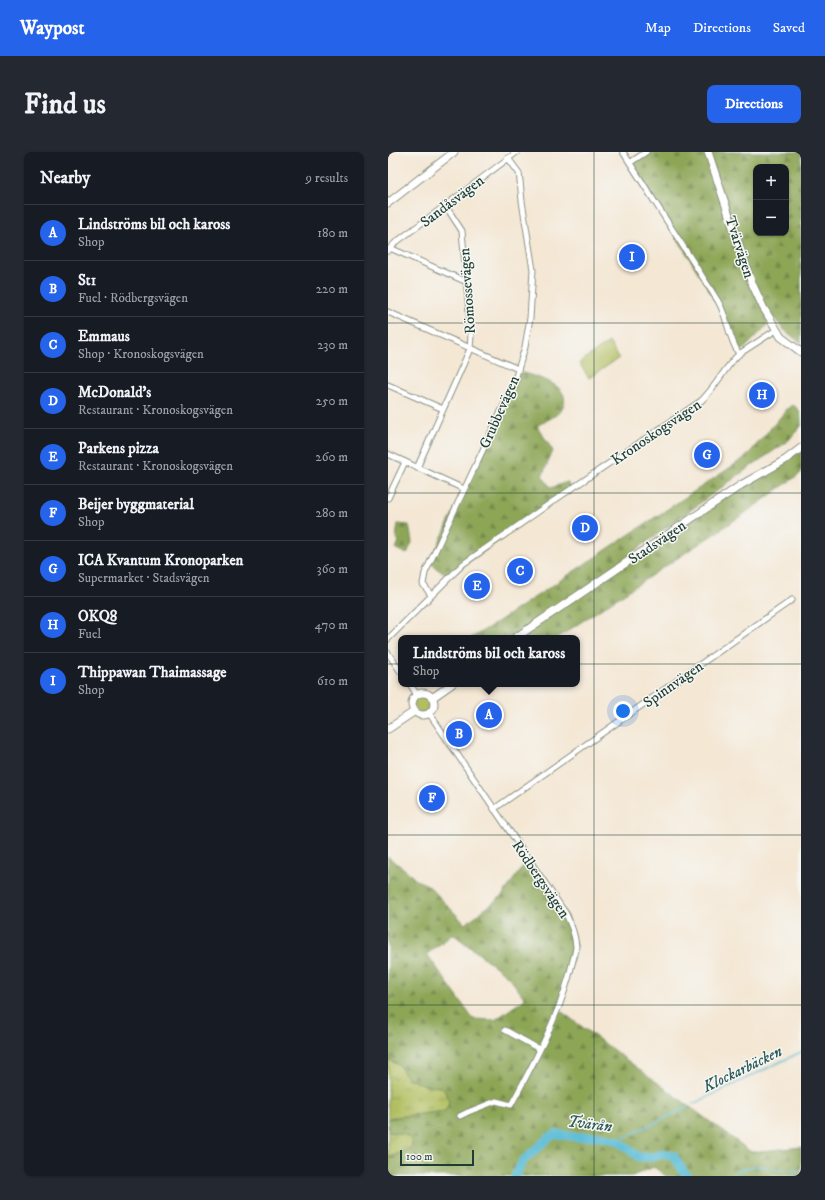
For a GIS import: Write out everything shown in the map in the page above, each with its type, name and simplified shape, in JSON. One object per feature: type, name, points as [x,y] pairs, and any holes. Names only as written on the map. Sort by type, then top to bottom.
[{"type":"main road","points":[[388,203],[454,152]]},
{"type":"main road","name":"Tvärvägen","points":[[708,152],[751,281],[763,307],[781,337],[801,352]]},
{"type":"main road","name":"Stadsvägen","points":[[519,635],[742,485],[785,460],[801,448]]},
{"type":"main road","points":[[432,698],[448,687]]},
{"type":"main road","points":[[420,693],[427,694],[432,698],[434,706],[429,713],[420,715],[415,711],[412,703],[417,695],[420,693]]},
{"type":"main road","points":[[388,729],[415,711]]},
{"type":"street","name":"Sandåsvägen","points":[[389,250],[395,243],[517,152]]},
{"type":"street","points":[[623,152],[631,162],[724,311],[731,338],[739,354]]},
{"type":"street","points":[[631,162],[646,152]]},
{"type":"street","name":"Grubbevägen","points":[[431,595],[424,587],[424,577],[513,386],[525,347],[530,318],[532,270],[530,246],[522,201],[519,173],[508,158]]},
{"type":"street","name":"Römossevägen","points":[[417,468],[470,349],[471,335],[462,229],[445,205]]},
{"type":"street","points":[[389,250],[467,282]]},
{"type":"street","points":[[388,312],[518,369]]},
{"type":"street","name":"Kronoskogsvägen","points":[[431,595],[474,555],[701,401],[715,386],[724,371],[739,354],[776,330]]},
{"type":"street","points":[[388,385],[443,409]]},
{"type":"street","points":[[388,454],[464,489]]},
{"type":"street","points":[[388,498],[405,462]]},
{"type":"street","points":[[388,639],[431,595]]},
{"type":"street","name":"Spinnvägen","points":[[494,808],[792,600]]},
{"type":"street","points":[[388,653],[398,668]]},
{"type":"street","points":[[412,687],[417,695]]},
{"type":"street","name":"Rödbergsvägen","points":[[429,713],[566,914],[573,928],[576,947],[570,975],[558,1009],[511,1105],[496,1101],[460,1116]]},
{"type":"street","points":[[505,1030],[539,1049]]},
{"type":"green space","points":[[644,152],[801,152],[801,343],[783,329],[774,318],[739,354],[727,320],[631,162]]},
{"type":"green space","points":[[609,342],[619,358],[589,378],[579,363]]},
{"type":"green space","points":[[520,372],[552,383],[563,393],[565,400],[560,411],[554,417],[537,426],[553,451],[542,476],[551,488],[567,482],[571,489],[452,574],[442,572],[430,562]]},
{"type":"green space","points":[[793,405],[798,409],[801,419],[801,426],[787,442],[751,466],[528,629],[741,485],[801,451],[801,473],[741,516],[562,635],[476,635],[746,457],[789,407]]},
{"type":"green space","points":[[398,524],[409,525],[412,542],[407,554],[396,549],[399,541],[396,537]]},
{"type":"green space","points":[[423,695],[429,698],[432,704],[429,710],[423,713],[417,710],[414,704],[417,698]]},
{"type":"green space","points":[[388,857],[407,871],[416,880],[428,885],[465,924],[502,896],[528,859],[566,914],[576,947],[558,1009],[751,1152],[801,1147],[801,1176],[666,1176],[654,1167],[632,1176],[388,1176],[388,1158],[411,1148],[412,1143],[411,1139],[406,1135],[389,1132],[389,1118],[445,1111],[449,1101],[446,1092],[441,1087],[427,1086],[407,1078],[398,1064],[388,1060]],"holes":[[[453,934],[509,977],[525,999],[495,1020],[473,1019],[427,954]]]},
{"type":"green space","points":[[388,1060],[398,1064],[407,1078],[427,1086],[441,1087],[446,1092],[449,1101],[445,1111],[389,1118],[388,1121]]},
{"type":"green space","points":[[388,1131],[409,1137],[412,1143],[411,1148],[388,1158]]},
{"type":"waterway","name":"Klockarbäcken","points":[[693,1104],[801,1052]]},
{"type":"waterway","name":"Klockarbäcken","points":[[618,1141],[687,1107]]},
{"type":"waterway","name":"Tvärån","points":[[515,1176],[523,1161],[548,1138],[556,1134],[578,1137],[599,1136],[618,1141],[639,1157],[653,1157],[662,1154],[674,1156],[685,1174],[688,1176]]},
{"type":"waterway","points":[[731,1176],[739,1170],[756,1166],[801,1171]]},
{"type":"place","name":"Thippawan Thaimassage","points":[[632,257]]},
{"type":"place","name":"OKQ8","points":[[762,395]]},
{"type":"place","name":"ICA Kvantum Kronoparken","points":[[707,455]]},
{"type":"place","name":"McDonald's","points":[[585,528]]},
{"type":"place","name":"Emmaus","points":[[520,571]]},
{"type":"place","name":"Parkens pizza","points":[[477,586]]},
{"type":"place","name":"Lindströms bil och kaross","points":[[489,715]]},
{"type":"place","name":"St1","points":[[459,734]]},
{"type":"place","name":"Beijer byggmaterial","points":[[432,798]]}]
